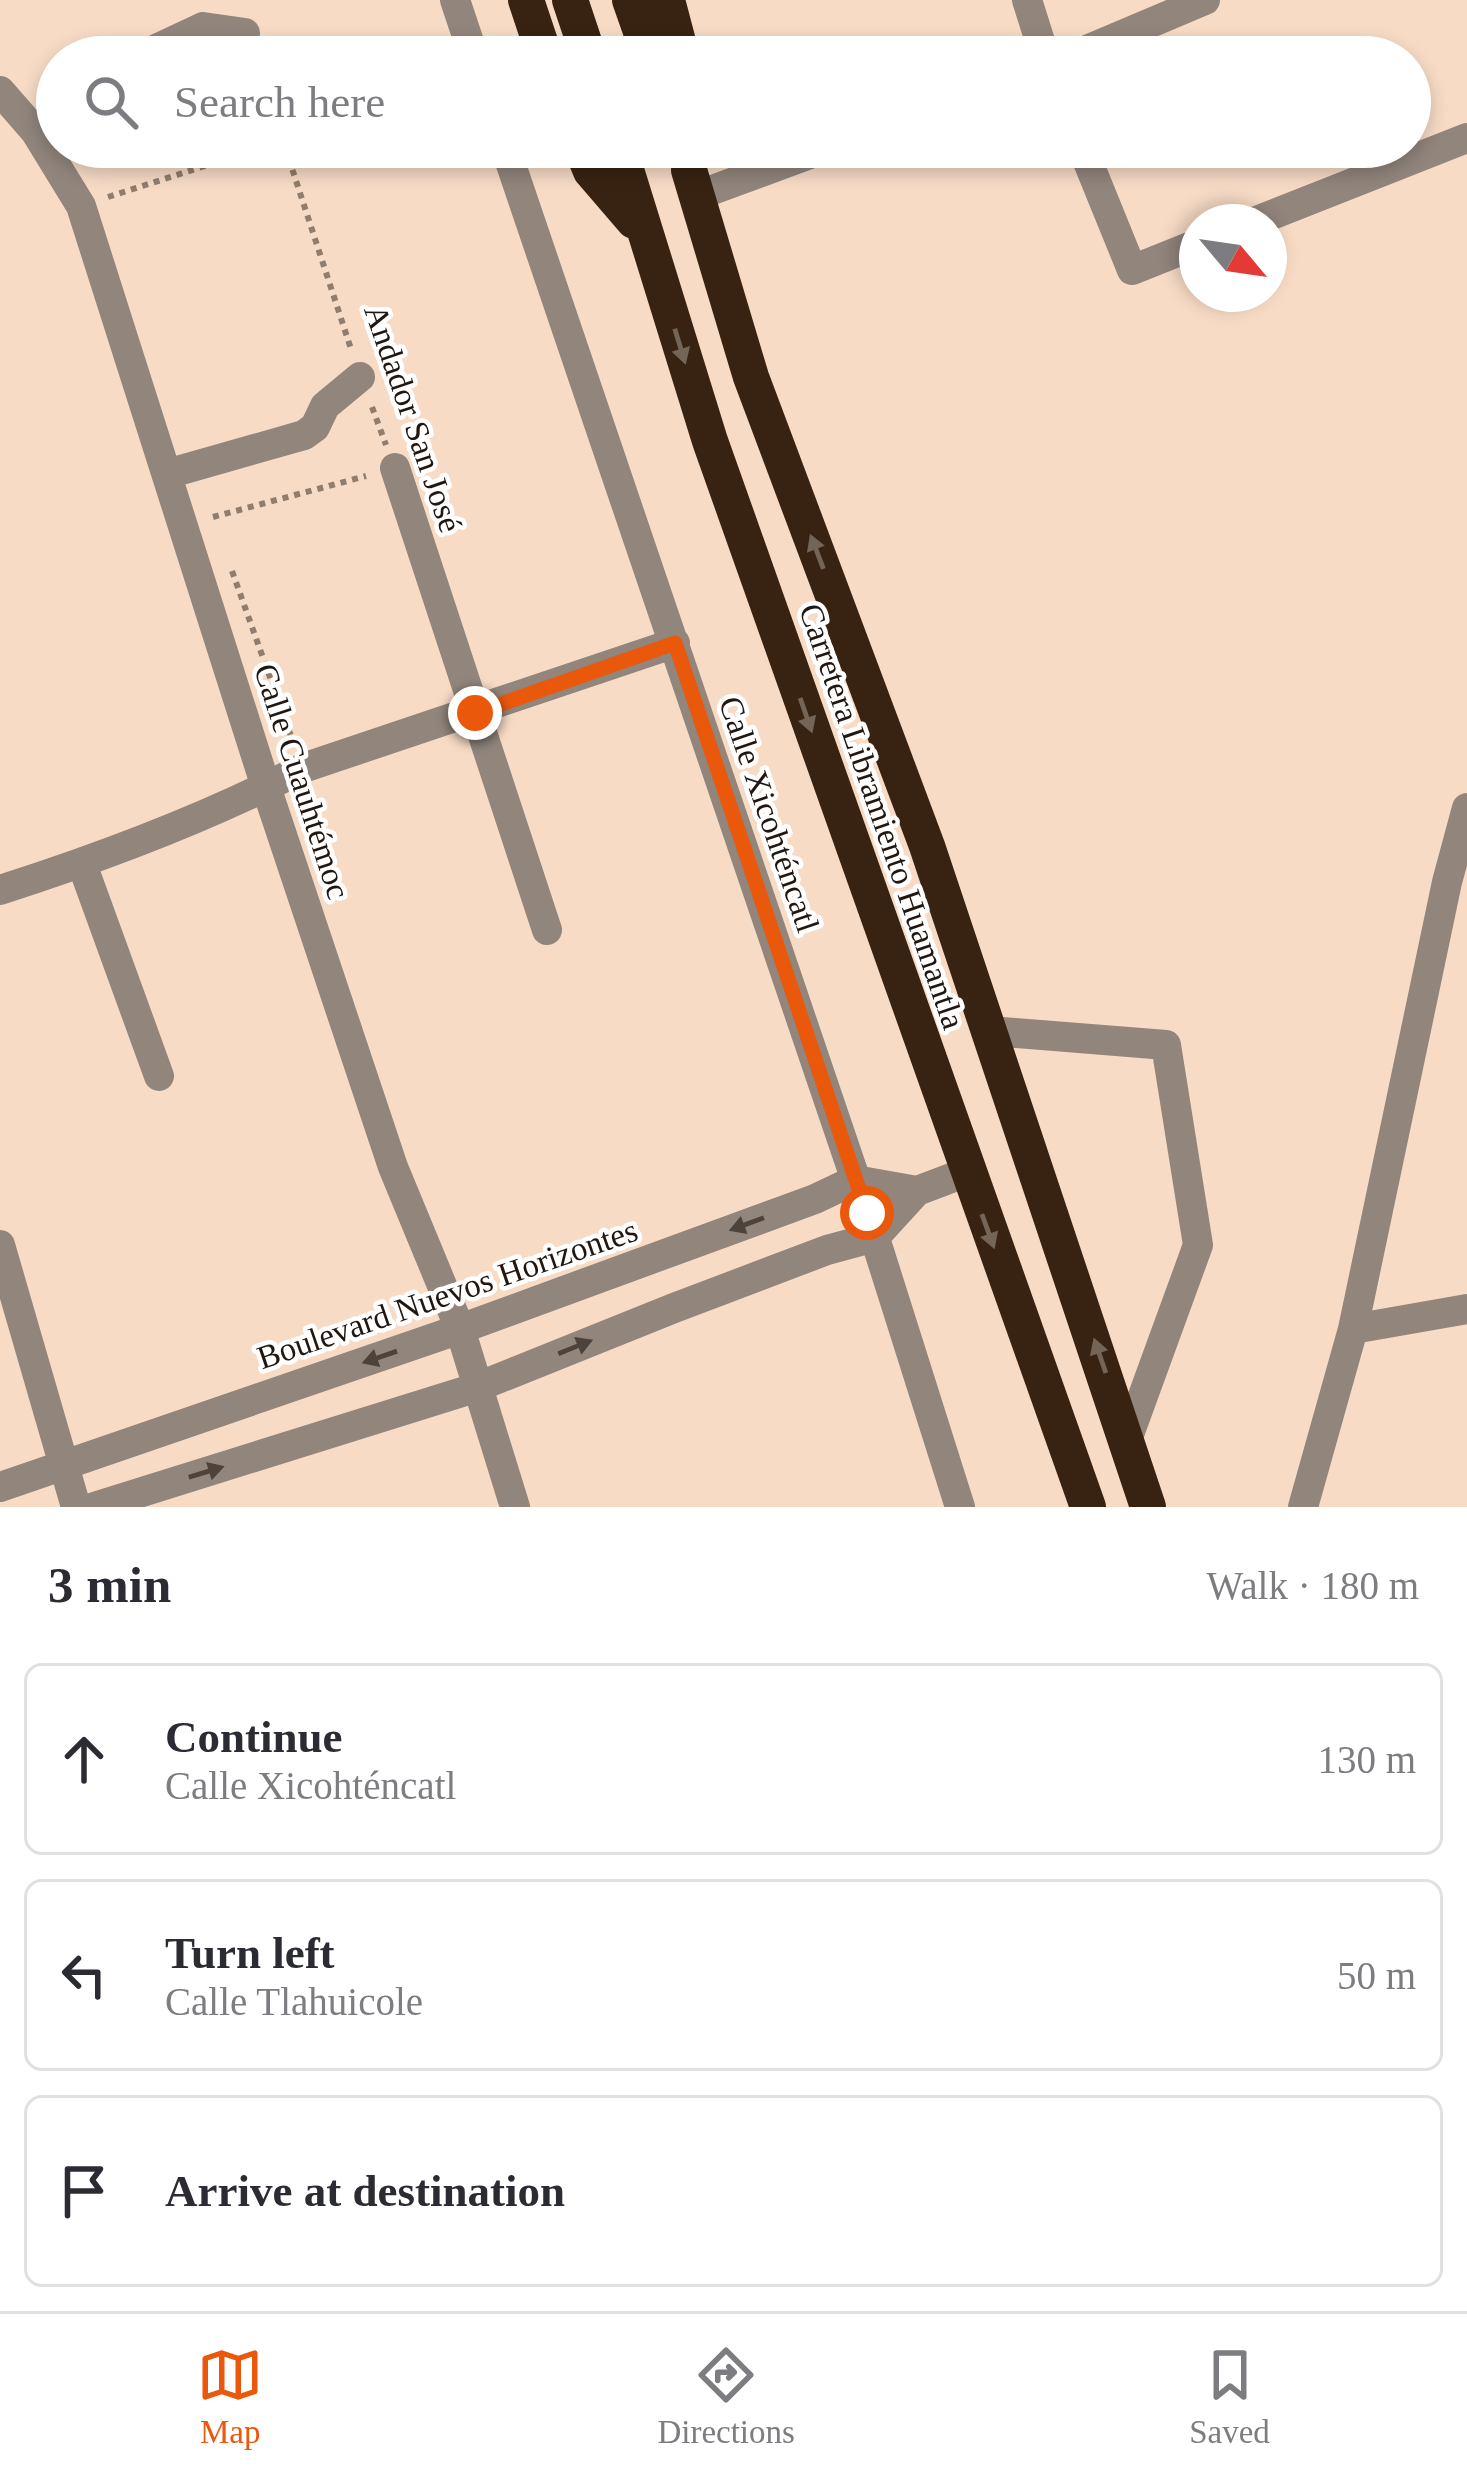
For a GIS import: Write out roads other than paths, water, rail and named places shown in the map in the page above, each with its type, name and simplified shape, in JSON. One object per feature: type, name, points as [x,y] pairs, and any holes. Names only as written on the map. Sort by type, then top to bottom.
[{"type":"highway","points":[[526,0],[538,36]]},
{"type":"highway","points":[[570,0],[582,36]]},
{"type":"highway","points":[[630,0],[643,36]]},
{"type":"highway","points":[[667,0],[676,36]]},
{"type":"highway","points":[[590,168],[645,234]]},
{"type":"highway","name":"Carretera Libramiento Huamantla","points":[[625,168],[710,441],[1088,1507]]},
{"type":"highway","name":"Carretera Libramiento Huamantla","points":[[690,168],[751,377],[927,846],[1148,1507]]},
{"type":"street","points":[[454,0],[467,36]]},
{"type":"street","points":[[1027,0],[1039,36]]},
{"type":"street","points":[[1120,36],[1205,0]]},
{"type":"street","points":[[185,36],[203,28],[245,33]]},
{"type":"street","name":"Calle Cuauhtémoc","points":[[0,91],[36,115]]},
{"type":"street","points":[[1431,153],[1467,139]]},
{"type":"street","name":"Calle Cuauhtémoc","points":[[65,168],[393,1167],[460,1329],[515,1507]]},
{"type":"street","name":"Calle Xicohténcatl","points":[[512,168],[875,1238],[960,1507]]},
{"type":"street","points":[[1091,168],[1132,270],[1179,251]]},
{"type":"street","points":[[1287,209],[1393,168]]},
{"type":"street","points":[[166,474],[304,435],[315,428],[325,406],[361,377]]},
{"type":"street","name":"Andador San José","points":[[395,468],[547,930]]},
{"type":"street","points":[[0,890],[82,863],[266,788],[303,768],[675,643]]},
{"type":"street","points":[[1304,1507],[1353,1329],[1467,808]]},
{"type":"street","points":[[82,863],[159,1076]]},
{"type":"street","points":[[990,1031],[1166,1045],[1198,1245],[1128,1437]]},
{"type":"street","points":[[94,1507],[476,1388],[696,1299],[827,1250],[875,1238],[917,1191],[967,1172]]},
{"type":"street","points":[[855,1180],[917,1191]]},
{"type":"street","name":"Boulevard Nuevos Horizontes","points":[[0,1487],[460,1329],[815,1199],[855,1180]]},
{"type":"street","points":[[0,1245],[76,1507]]},
{"type":"street","points":[[1353,1329],[1467,1309]]}]
